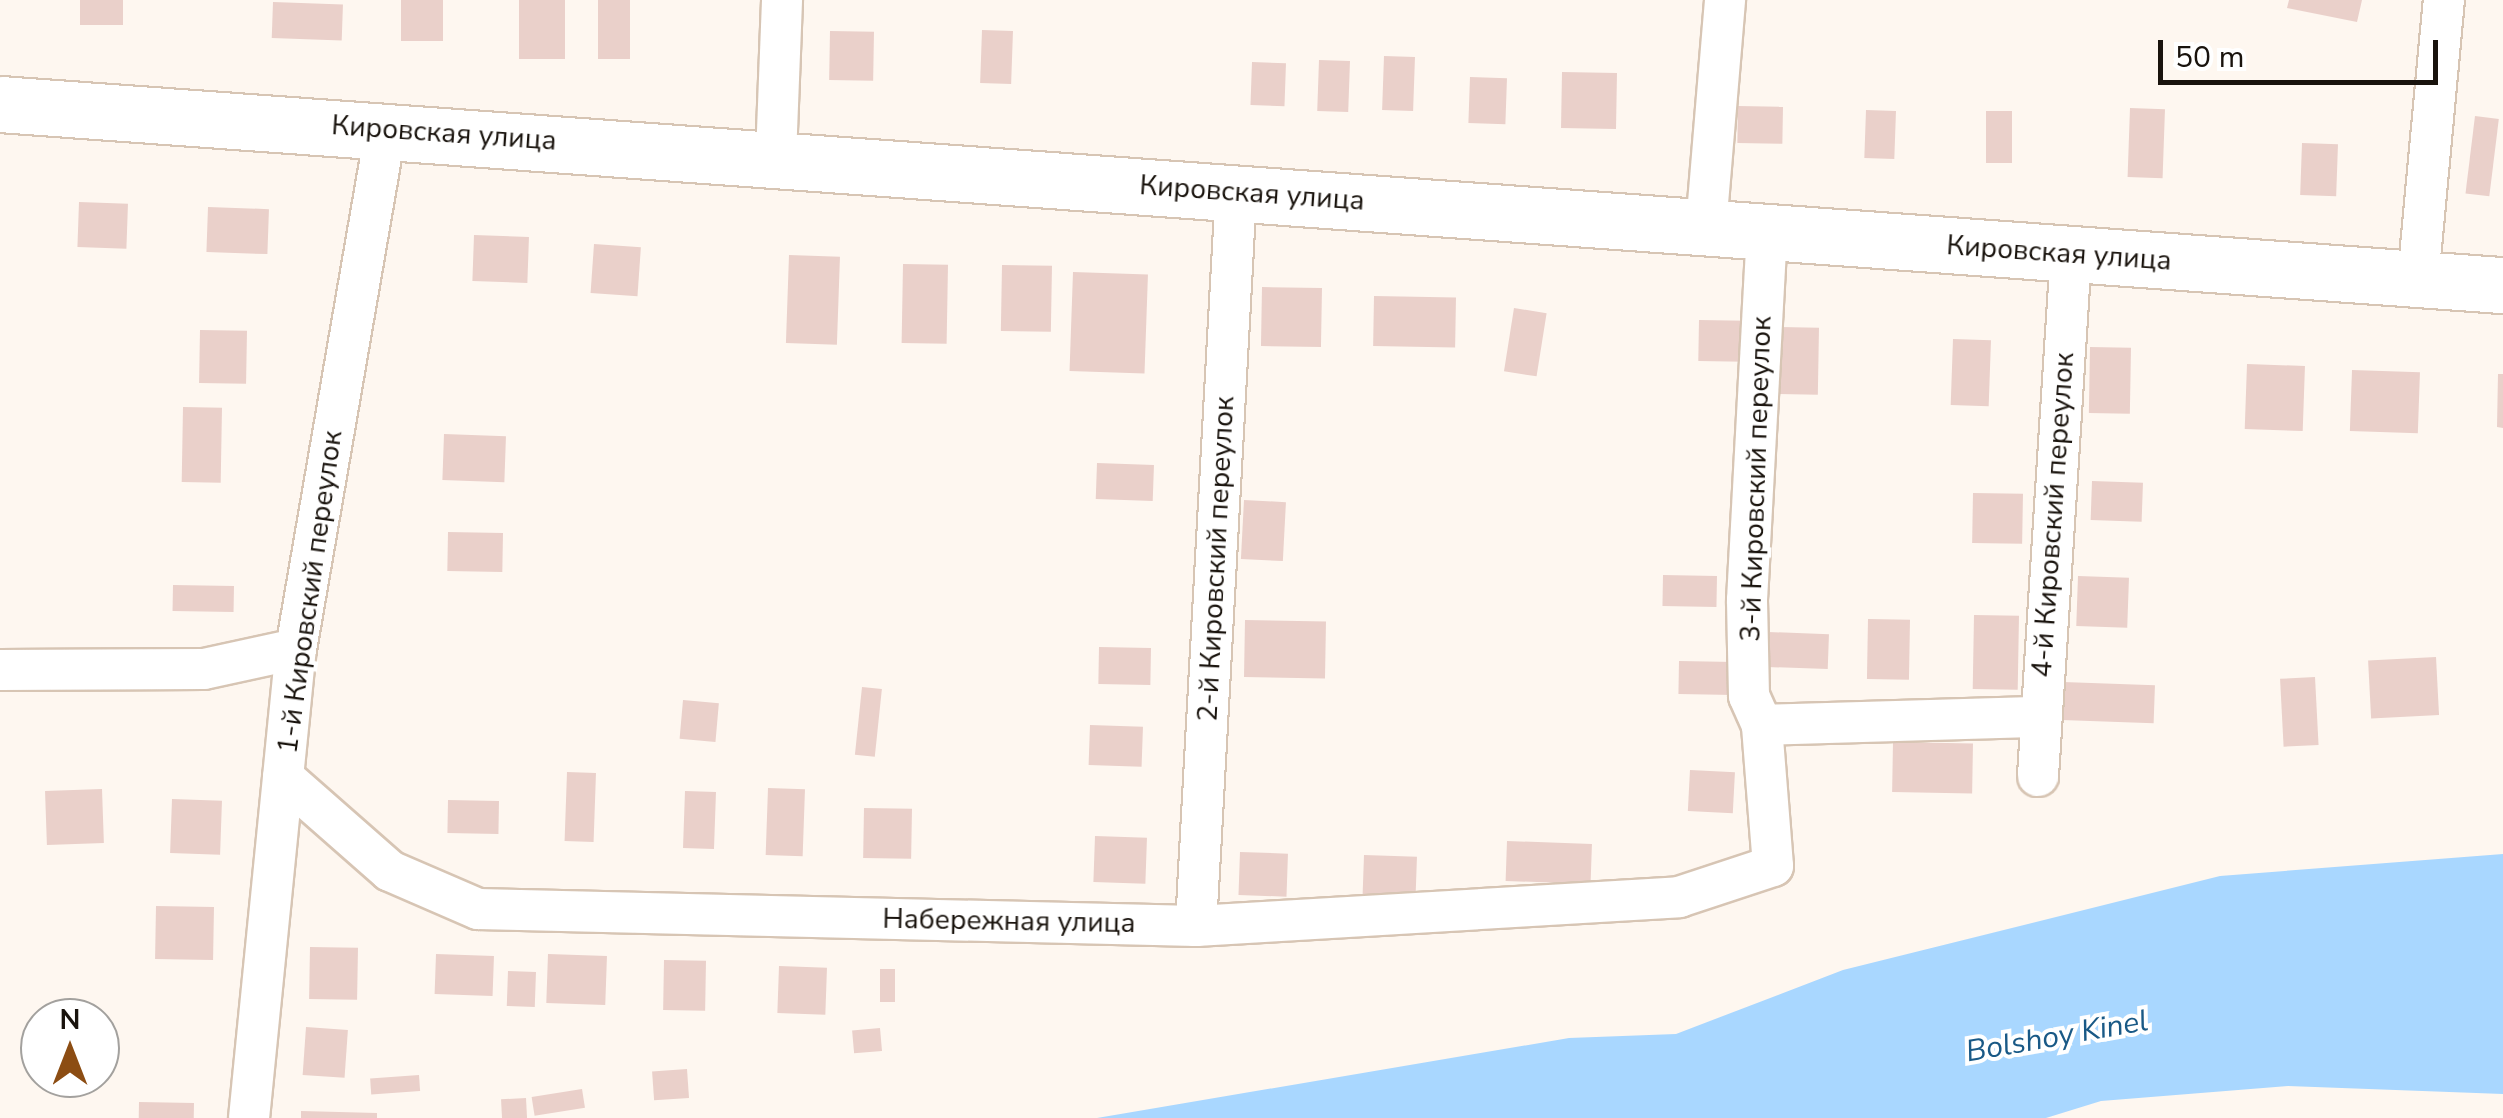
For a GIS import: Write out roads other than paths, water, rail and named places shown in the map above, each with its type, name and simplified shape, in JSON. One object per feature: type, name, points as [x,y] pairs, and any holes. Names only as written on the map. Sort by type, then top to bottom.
[{"type":"main road","name":"Кировская улица","points":[[0,104],[386,128],[2503,286]]},
{"type":"street","points":[[776,157],[782,0]]},
{"type":"street","points":[[1706,227],[1725,0]]},
{"type":"street","points":[[2418,279],[2444,0]]},
{"type":"street","name":"1-й Кировский переулок","points":[[249,1118],[296,650],[386,128]]},
{"type":"street","name":"2-й Кировский переулок","points":[[1196,926],[1236,192]]},
{"type":"street","name":"3-й Кировский переулок","points":[[1767,231],[1747,600],[1749,696],[1762,725],[1773,866]]},
{"type":"street","name":"4-й Кировский переулок","points":[[2038,776],[2071,254]]},
{"type":"street","points":[[0,670],[204,669],[296,650]]},
{"type":"street","points":[[1762,725],[2039,717]]},
{"type":"street","name":"Набережная улица","points":[[283,777],[390,871],[478,909],[1196,926],[1679,898],[1773,866]]},
{"type":"water","name":"Bolshoy Kinel","points":[[2503,854],[2503,1094],[2288,1086],[2101,1101],[2046,1118],[1097,1118],[1569,1038],[1676,1034],[1843,970],[2220,876]]}]
